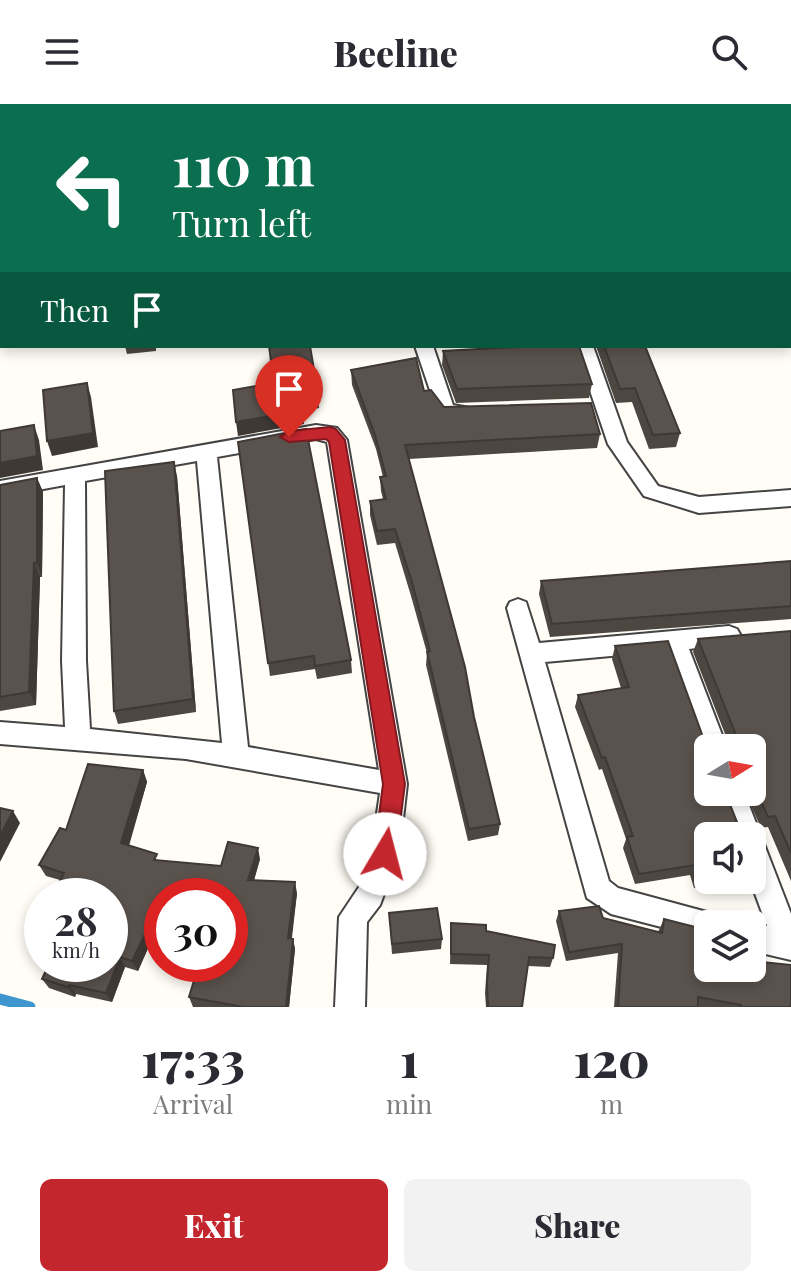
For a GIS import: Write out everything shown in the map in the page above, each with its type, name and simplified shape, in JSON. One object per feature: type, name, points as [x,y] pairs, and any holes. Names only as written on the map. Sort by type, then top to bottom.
[{"type":"street","points":[[579,348],[598,407],[618,444],[651,491],[699,505],[791,498]]},
{"type":"street","points":[[432,353],[445,409],[456,415],[486,413]]},
{"type":"street","points":[[0,489],[316,432],[330,433],[337,440],[394,784],[385,854],[370,895],[353,917],[350,1007]]},
{"type":"street","points":[[206,451],[236,756]]},
{"type":"street","points":[[75,475],[74,661],[78,738]]},
{"type":"street","points":[[518,608],[597,889],[611,900],[694,921]]},
{"type":"street","points":[[531,653],[747,635]]},
{"type":"street","points":[[674,641],[709,734]]},
{"type":"street","points":[[0,733],[78,738],[236,756],[394,784]]},
{"type":"street","points":[[766,884],[790,946]]},
{"type":"street","points":[[766,940],[790,946]]},
{"type":"building","points":[[269,348],[310,348],[318,394],[301,397],[303,410],[236,422],[233,390],[274,383]]},
{"type":"building","points":[[580,348],[592,384],[457,389],[443,351]]},
{"type":"building","points":[[605,348],[646,348],[680,433],[653,435],[635,388],[620,389]]},
{"type":"building","points":[[416,358],[424,391],[431,390],[444,407],[591,403],[600,434],[405,445],[465,667],[500,824],[469,829],[412,582],[395,529],[377,531],[370,501],[386,499],[380,477],[386,476],[375,435],[351,370]]},
{"type":"building","points":[[87,383],[93,433],[47,441],[43,390]]},
{"type":"building","points":[[34,425],[37,456],[0,463],[0,431]]},
{"type":"building","points":[[306,429],[351,660],[315,666],[314,656],[268,663],[238,442]]},
{"type":"building","points":[[174,462],[193,699],[114,711],[105,471]]},
{"type":"building","points":[[37,478],[37,563],[34,563],[29,692],[0,697],[0,485]]},
{"type":"building","points":[[791,561],[791,606],[552,624],[541,581]]},
{"type":"building","points":[[791,631],[791,853],[775,816],[768,817],[763,806],[766,806],[766,734],[736,734],[698,639]]},
{"type":"building","points":[[668,641],[702,734],[694,734],[694,806],[731,806],[737,822],[694,822],[694,865],[639,874],[627,837],[633,836],[605,757],[602,758],[578,695],[629,687],[615,646]]},
{"type":"building","points":[[88,764],[143,770],[121,843],[157,854],[154,860],[221,866],[228,842],[258,848],[248,880],[144,878],[144,936],[132,961],[128,960],[128,878],[61,878],[64,873],[39,865],[60,828],[66,830]]},
{"type":"building","points":[[0,808],[13,811],[0,836]]},
{"type":"building","points":[[248,880],[295,882],[288,938],[293,939],[286,1007],[243,1007],[189,997],[194,982],[248,982]]},
{"type":"building","points":[[599,906],[603,918],[662,933],[664,919],[694,927],[694,982],[766,982],[766,962],[791,965],[791,1007],[741,1007],[698,997],[698,1007],[618,1007],[622,944],[569,952],[559,911]]},
{"type":"building","points":[[437,908],[442,939],[392,944],[389,913]]},
{"type":"building","points":[[451,923],[486,925],[486,931],[555,945],[553,958],[529,957],[522,1007],[488,1007],[489,955],[451,954]]},
{"type":"building","points":[[52,982],[110,982],[106,993]]},
{"type":"waterway","points":[[0,999],[30,1007]]},
{"type":"route","points":[[289,437],[316,432],[330,433],[337,440],[394,784],[385,854]]}]
